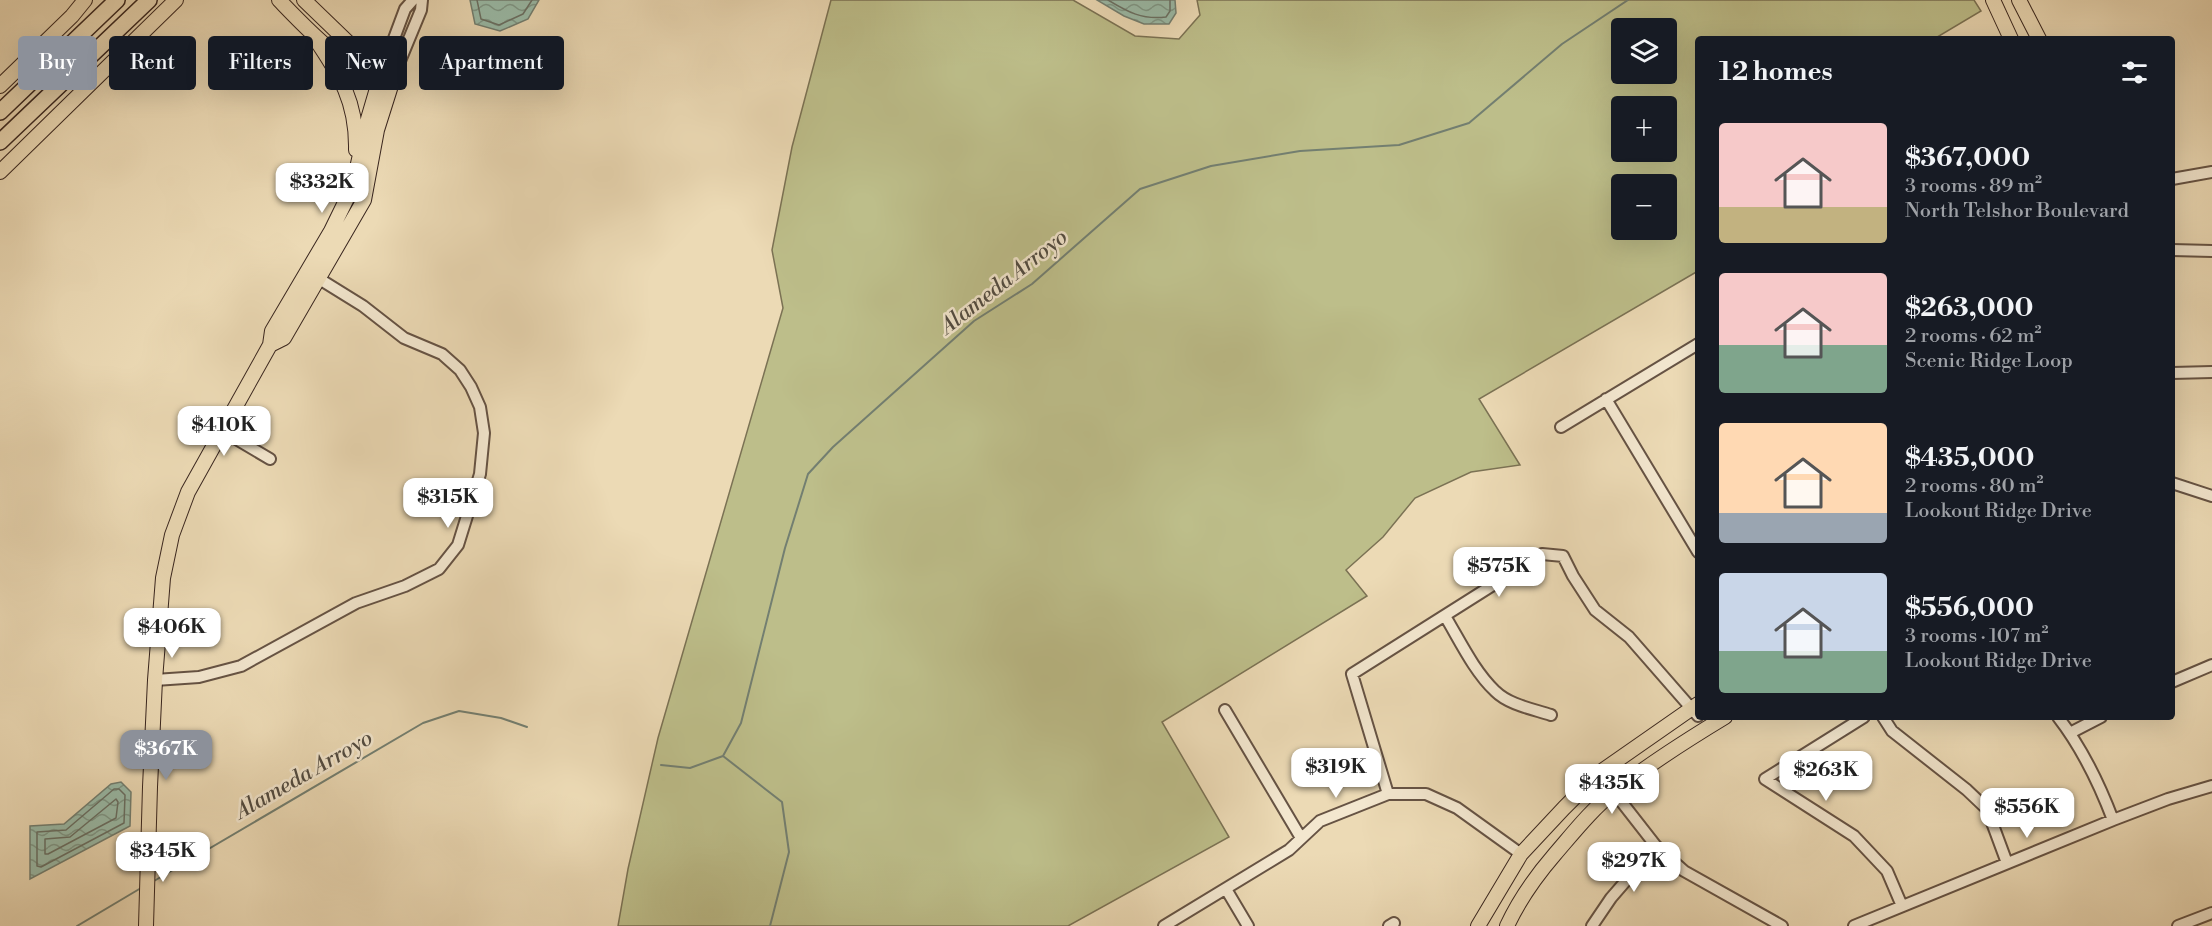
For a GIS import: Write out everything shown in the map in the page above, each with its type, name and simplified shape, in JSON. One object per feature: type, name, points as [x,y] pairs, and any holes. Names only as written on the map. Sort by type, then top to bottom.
[{"type":"highway","points":[[0,112],[117,0]]},
{"type":"highway","points":[[0,142],[149,0]]},
{"type":"highway","points":[[0,150],[30,121],[35,110]]},
{"type":"main road","points":[[0,86],[72,16],[85,0]]},
{"type":"main road","points":[[0,172],[176,0]]},
{"type":"main road","points":[[279,0],[314,37],[339,75],[350,99],[357,148],[353,186]]},
{"type":"main road","points":[[304,0],[341,36]]},
{"type":"main road","points":[[1993,0],[2010,36]]},
{"type":"main road","points":[[2019,0],[2037,36]]},
{"type":"main road","points":[[302,24],[316,12]]},
{"type":"main road","points":[[314,37],[325,46]]},
{"type":"main road","points":[[313,275],[353,186],[382,90]]},
{"type":"main road","points":[[146,926],[155,680],[163,578],[172,535],[188,492],[270,345],[272,331],[364,200],[384,90]]},
{"type":"main road","points":[[1478,926],[1521,854],[1599,773],[1695,717]]},
{"type":"main road","points":[[1507,926],[1542,870],[1581,822],[1613,792],[1663,755],[1695,719]]},
{"type":"street","points":[[398,36],[405,9],[413,0]]},
{"type":"street","points":[[407,37],[421,10],[422,0]]},
{"type":"street","points":[[2175,178],[2212,172],[2212,178]]},
{"type":"street","points":[[2175,250],[2212,251]]},
{"type":"street","points":[[155,680],[199,677],[242,666],[356,603],[405,586],[439,569],[458,545],[480,474],[484,436],[480,407],[471,387],[460,370],[441,354],[404,338],[363,306],[313,275]]},
{"type":"street","points":[[1561,427],[1695,349]]},
{"type":"street","points":[[2175,373],[2212,372]]},
{"type":"street","points":[[1606,399],[1695,547]]},
{"type":"street","points":[[221,430],[270,459]]},
{"type":"street","points":[[2175,484],[2212,496]]},
{"type":"street","points":[[1388,794],[1352,674],[1542,554],[1563,556],[1595,610],[1629,637],[1695,711]]},
{"type":"street","points":[[1445,616],[1479,671],[1496,692],[1514,703],[1551,715]]},
{"type":"street","points":[[2175,680],[2212,664]]},
{"type":"street","points":[[1225,710],[1301,838]]},
{"type":"street","points":[[1859,720],[1765,779],[1854,836],[1887,871],[1902,906]]},
{"type":"street","points":[[1885,720],[1892,731],[1912,749],[1967,790],[1987,809],[2007,863]]},
{"type":"street","points":[[2060,720],[2098,782],[2113,820]]},
{"type":"street","points":[[2070,733],[2095,720]]},
{"type":"street","points":[[1599,773],[1656,846],[1684,871],[1782,926]]},
{"type":"street","points":[[1854,926],[2168,798],[2212,786]]},
{"type":"street","points":[[1164,926],[1289,850],[1320,821],[1388,794],[1426,794],[1457,808],[1521,854]]},
{"type":"street","points":[[1592,926],[1611,898],[1656,846]]},
{"type":"street","points":[[1226,889],[1248,926]]},
{"type":"street","points":[[2181,925],[2212,913]]},
{"type":"green space","points":[[831,0],[1073,0],[1135,36],[1179,39],[1200,15],[1197,0],[1974,0],[1981,11],[1939,36],[1695,36],[1695,273],[1479,399],[1520,465],[1471,472],[1415,498],[1383,537],[1346,570],[1367,596],[1162,722],[1229,837],[1068,926],[618,926],[628,869],[658,738],[783,308],[772,250],[792,147]]},
{"type":"water","points":[[470,0],[539,0],[528,19],[500,31],[475,24]]},
{"type":"water","points":[[1097,0],[1175,0],[1176,13],[1169,24],[1144,24],[1124,16]]},
{"type":"water","points":[[121,782],[131,792],[130,826],[30,879],[30,826],[64,824],[111,784]]},
{"type":"waterway","name":"Alameda Arroyo","points":[[661,765],[690,768],[723,756],[741,723],[785,548],[808,474],[833,447],[974,321],[1032,284],[1140,189],[1211,166],[1300,151],[1399,145],[1469,123],[1562,44],[1628,0]]},
{"type":"waterway","name":"Alameda Arroyo","points":[[154,881],[423,723],[459,711],[501,718],[527,727]]},
{"type":"waterway","points":[[723,756],[782,802],[789,852],[770,926]]},
{"type":"waterway","name":"Alameda Arroyo","points":[[77,926],[141,888]]}]
